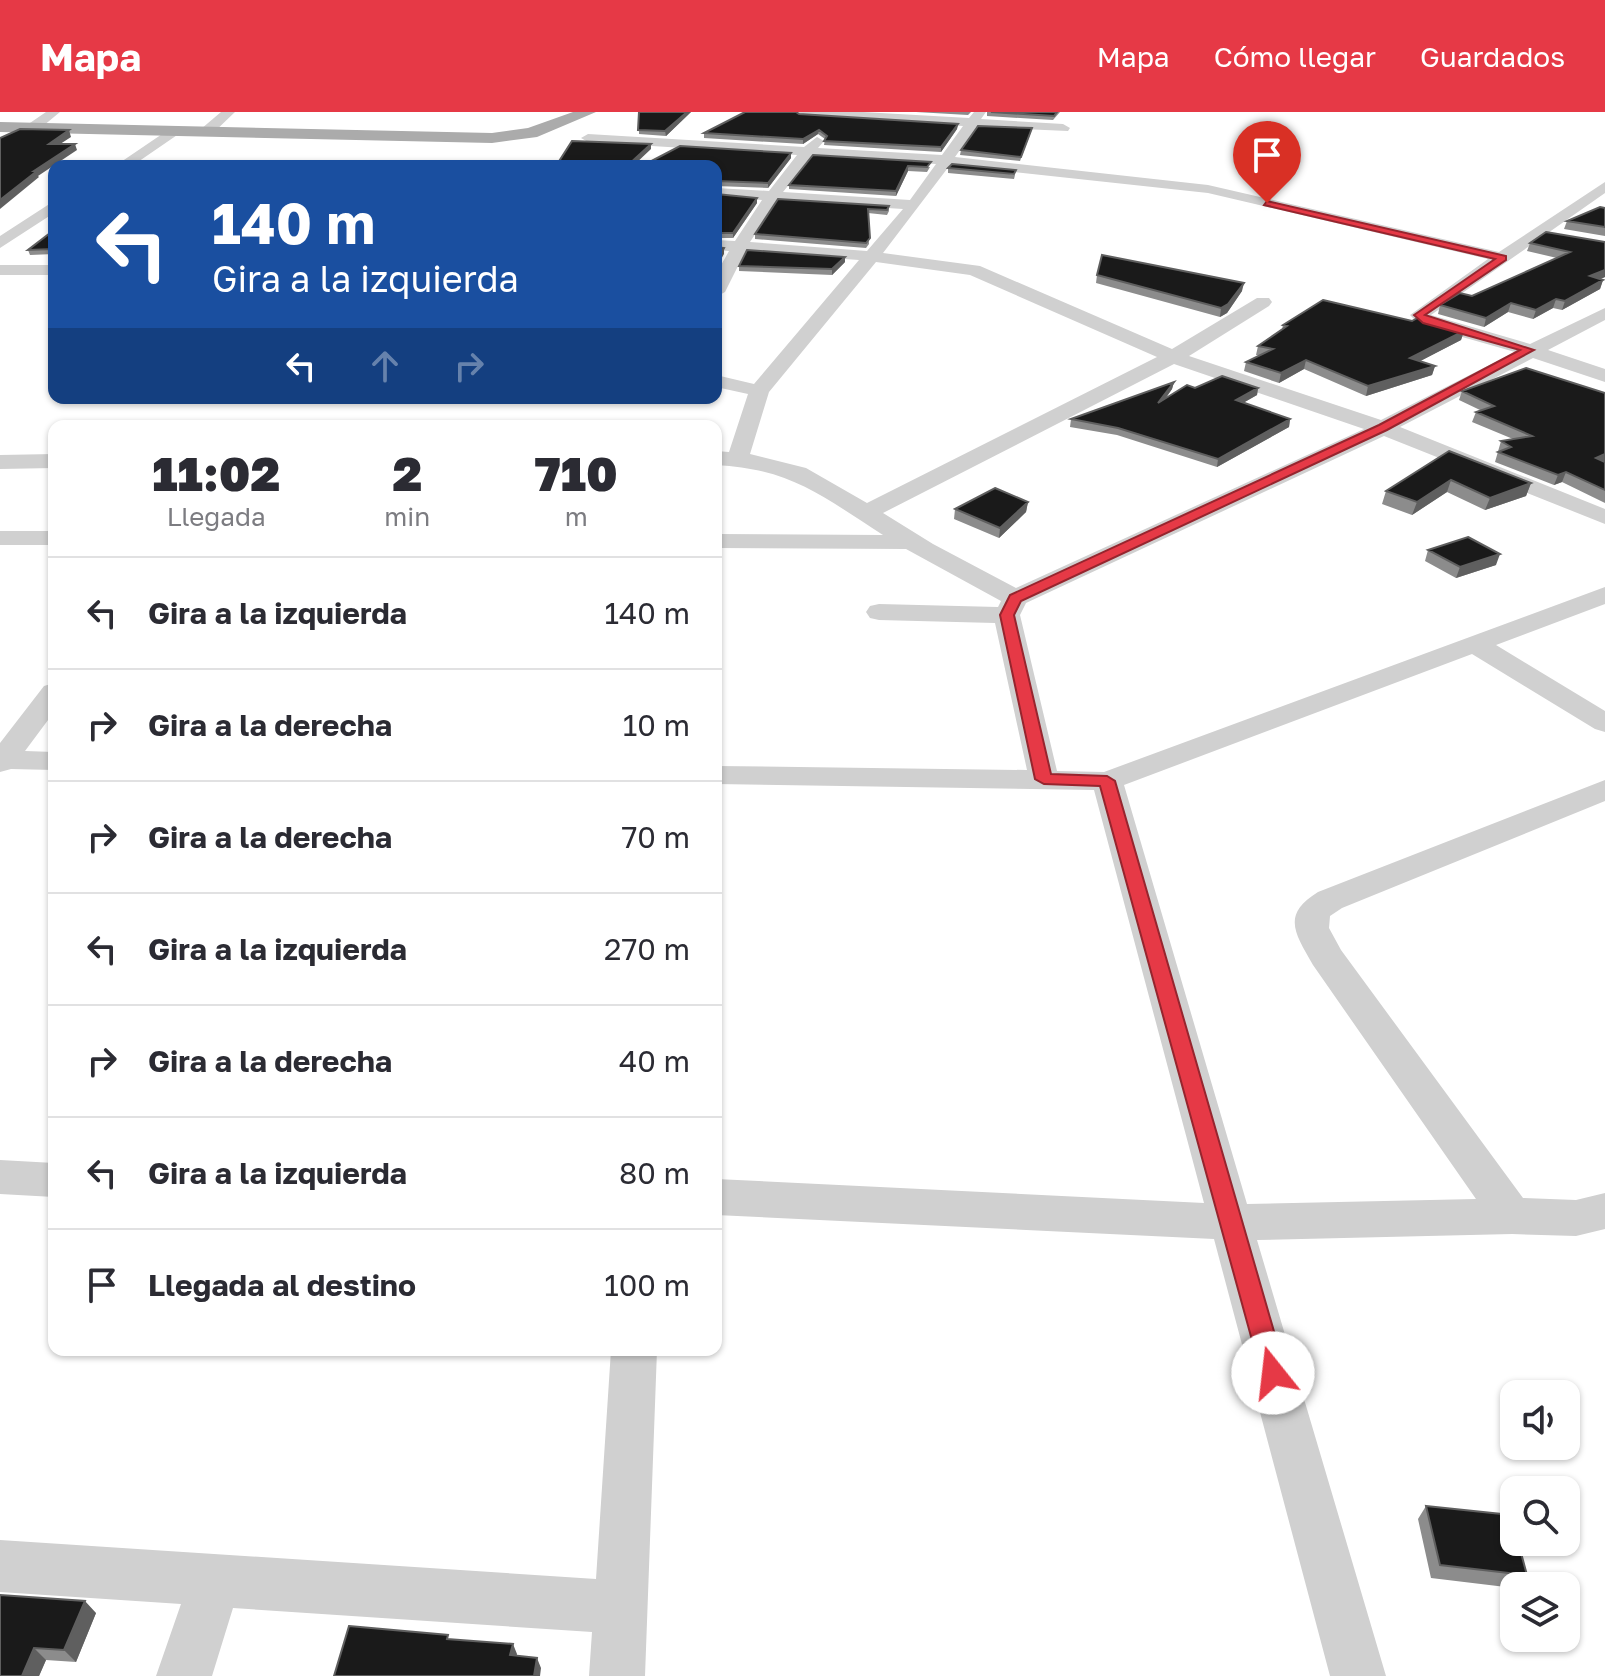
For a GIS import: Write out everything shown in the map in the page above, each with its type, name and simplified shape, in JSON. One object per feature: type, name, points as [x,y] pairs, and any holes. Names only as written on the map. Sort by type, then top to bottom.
[{"type":"main road","points":[[0,127],[492,138],[531,133],[588,112]]},
{"type":"street","points":[[0,139],[54,112]]},
{"type":"street","points":[[206,132],[229,112]]},
{"type":"street","points":[[799,112],[976,117],[1063,128]]},
{"type":"street","points":[[722,279],[737,247],[772,195],[843,113]]},
{"type":"street","points":[[976,117],[914,205],[759,391],[727,458],[767,461],[799,472],[867,512],[1011,606],[1044,779]]},
{"type":"street","points":[[131,160],[176,131]]},
{"type":"street","points":[[588,138],[947,160],[1208,189],[1503,258]]},
{"type":"street","points":[[1605,186],[1419,315],[1427,321],[1529,350],[1605,376]]},
{"type":"street","points":[[722,192],[914,205]]},
{"type":"street","points":[[12,216],[46,216]]},
{"type":"street","points":[[0,243],[46,216]]},
{"type":"street","points":[[1540,232],[1566,237]]},
{"type":"street","points":[[722,246],[872,256],[974,270],[1173,357],[1383,428],[1605,517]]},
{"type":"street","points":[[0,270],[48,270]]},
{"type":"street","points":[[867,512],[1173,357],[1263,302]]},
{"type":"street","points":[[879,612],[1011,606],[1383,428],[1605,313]]},
{"type":"street","points":[[722,382],[759,391]]},
{"type":"street","points":[[0,462],[48,461]]},
{"type":"street","points":[[0,538],[48,538]]},
{"type":"street","points":[[722,541],[910,542]]},
{"type":"street","points":[[722,775],[1107,781],[1605,595]]},
{"type":"street","points":[[1476,645],[1605,723]]},
{"type":"street","points":[[1,760],[48,700]]},
{"type":"street","points":[[1,760],[48,761]]},
{"type":"street","points":[[1107,781],[1358,1676]]},
{"type":"street","points":[[1512,1216],[1326,956],[1312,928],[1313,911],[1330,900],[1605,790]]},
{"type":"street","points":[[0,1177],[48,1180]]},
{"type":"street","points":[[722,1197],[1231,1222],[1512,1216],[1576,1218],[1605,1211]]},
{"type":"street","points":[[617,1676],[618,1607],[634,1356]]},
{"type":"street","points":[[0,1566],[618,1607]]},
{"type":"street","points":[[184,1676],[216,1580]]},
{"type":"building","points":[[639,112],[687,112],[665,131],[638,130]]},
{"type":"building","points":[[745,112],[796,112],[958,124],[941,147],[824,141],[827,136],[819,130],[803,139],[704,133]]},
{"type":"building","points":[[991,112],[1057,112],[1054,116]]},
{"type":"building","points":[[978,126],[1032,128],[1021,157],[961,150]]},
{"type":"building","points":[[20,129],[69,130],[49,144],[75,144],[48,160],[0,200],[0,138]]},
{"type":"building","points":[[572,141],[651,144],[634,160],[560,160]]},
{"type":"building","points":[[680,146],[791,153],[768,183],[722,181],[722,160],[653,160]]},
{"type":"building","points":[[813,155],[931,162],[927,167],[908,166],[896,191],[789,185]]},
{"type":"building","points":[[952,164],[1016,170],[1014,174],[948,168]]},
{"type":"building","points":[[722,195],[757,198],[733,233],[722,233]]},
{"type":"building","points":[[778,199],[889,206],[887,210],[868,209],[870,238],[866,243],[755,234]]},
{"type":"building","points":[[1600,207],[1605,208],[1605,227],[1567,221]]},
{"type":"building","points":[[1546,232],[1605,242],[1605,270],[1590,276],[1603,280],[1565,301],[1556,299],[1536,310],[1511,303],[1486,318],[1440,305],[1460,293],[1472,296],[1570,252],[1530,243]]},
{"type":"building","points":[[48,235],[48,249],[28,250]]},
{"type":"building","points":[[747,250],[845,257],[832,269],[739,266]]},
{"type":"building","points":[[1102,255],[1244,283],[1228,304],[1221,308],[1097,275]]},
{"type":"building","points":[[1323,300],[1412,321],[1419,317],[1464,331],[1410,358],[1435,366],[1368,386],[1306,360],[1281,373],[1246,362],[1273,349],[1258,346],[1287,326],[1283,325]]},
{"type":"building","points":[[1526,368],[1605,393],[1605,454],[1596,458],[1605,462],[1605,490],[1566,472],[1558,475],[1498,452],[1511,447],[1501,441],[1532,436],[1476,412],[1494,406],[1462,391]]},
{"type":"building","points":[[1222,376],[1258,388],[1236,400],[1290,419],[1218,459],[1118,428],[1071,419],[1174,382],[1158,403],[1187,385],[1195,388]]},
{"type":"building","points":[[1449,451],[1531,483],[1490,498],[1451,480],[1417,502],[1386,491]]},
{"type":"building","points":[[995,488],[1028,502],[1000,528],[955,509]]},
{"type":"building","points":[[1468,537],[1500,554],[1460,567],[1428,550]]},
{"type":"building","points":[[1426,1506],[1500,1514],[1500,1556],[1522,1556],[1526,1572],[1501,1572],[1440,1565]]},
{"type":"building","points":[[0,1595],[85,1601],[64,1650],[34,1648],[22,1676],[0,1676]]},
{"type":"building","points":[[349,1626],[513,1644],[510,1655],[537,1658],[534,1676],[334,1676]]},
{"type":"route","points":[[1267,203],[1503,258],[1419,315],[1427,321],[1529,350],[1383,428],[1015,598],[1007,615],[1044,779],[1107,781],[1273,1373]]}]
